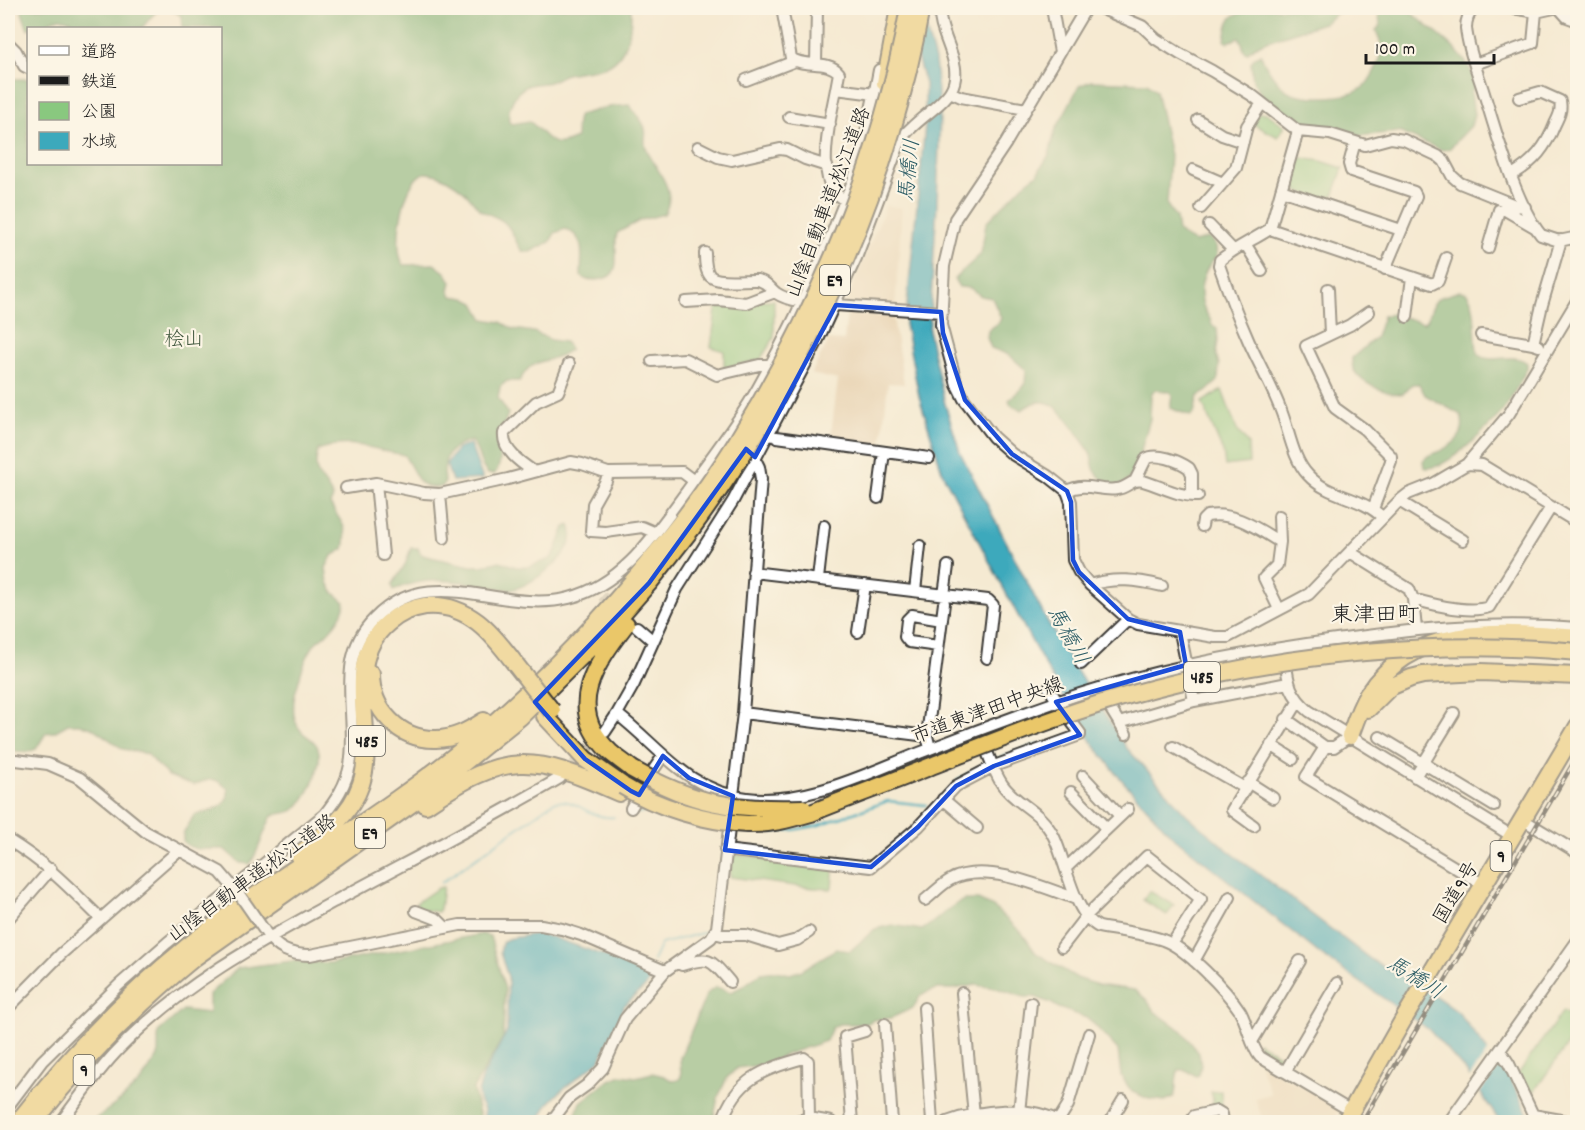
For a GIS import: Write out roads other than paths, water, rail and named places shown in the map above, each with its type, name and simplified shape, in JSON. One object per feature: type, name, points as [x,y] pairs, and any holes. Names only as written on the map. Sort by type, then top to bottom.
[{"type":"highway","name":"山陰自動車道;松江道路","points":[[18,1122],[51,1079],[115,1010],[189,945],[466,747],[512,707],[597,624],[640,575],[690,526],[787,354],[817,294],[863,178],[889,94],[909,8]]},
{"type":"highway","name":"山陰自動車道;松江道路","points":[[34,1122],[61,1088],[124,1019],[160,985],[195,957],[424,795],[520,717],[607,631],[649,583],[690,526],[717,494],[777,399],[803,350],[849,249],[891,129],[906,78],[921,8]]},
{"type":"highway","points":[[849,249],[877,187],[898,130],[931,8]]},
{"type":"highway","points":[[863,178],[889,63],[894,14]]},
{"type":"highway","name":"485","points":[[625,782],[589,720],[586,703],[589,685],[594,668],[609,645],[669,568],[690,526]]},
{"type":"highway","name":"485","points":[[189,945],[338,822],[351,804],[361,785],[366,763],[367,737],[363,683],[365,663],[373,641],[389,622],[400,614],[417,607],[433,606],[456,609],[487,629],[548,714],[585,759],[649,799],[685,813],[746,824],[779,821],[811,813],[1051,719],[1155,688],[1206,676],[1305,659],[1409,650],[1512,648],[1578,652]]},
{"type":"highway","name":"485","points":[[512,707],[458,735],[437,739],[422,738],[407,733],[388,720],[376,701],[371,677],[374,658],[384,638],[408,619],[430,614],[447,615],[468,623],[483,635],[513,667]]},
{"type":"highway","points":[[1350,736],[1361,707],[1374,685],[1392,665],[1412,652],[1440,640],[1455,637],[1500,634],[1578,638]]},
{"type":"highway","points":[[1350,736],[1381,695],[1390,687],[1411,678],[1455,672],[1578,676]]},
{"type":"highway","name":"国道9号","points":[[1348,1117],[1578,726]]},
{"type":"highway","name":"485","points":[[343,852],[374,841],[470,778],[509,765],[529,763],[550,766],[574,774],[625,782],[677,802],[713,810],[760,814],[805,808],[845,799]]},
{"type":"highway","name":"9","points":[[45,1122],[124,1019]]},
{"type":"highway","name":"9","points":[[12,1122],[51,1079]]},
{"type":"street","points":[[782,8],[789,53],[795,61]]},
{"type":"street","points":[[816,64],[817,8]]},
{"type":"street","points":[[8,1106],[42,1061],[119,985],[167,943],[237,892],[324,815],[336,801],[350,765],[351,663],[357,643],[375,618],[400,599],[434,590],[459,591],[537,603],[598,593],[636,557],[656,533],[758,390],[823,256],[854,178],[894,14],[892,8]]},
{"type":"street","points":[[604,732],[634,684],[677,589],[733,501],[836,305],[878,206],[898,147],[911,126],[948,94],[954,84],[955,70],[940,22],[940,8]]},
{"type":"street","points":[[1052,8],[1060,52]]},
{"type":"street","points":[[1086,8],[1026,109],[955,219],[944,266],[938,312],[957,385],[965,400],[999,443],[1066,491],[1072,509],[1073,560],[1090,585],[1128,619],[1149,627],[1228,637],[1310,594],[1382,517],[1407,494],[1433,484],[1473,463],[1482,465],[1578,523]]},
{"type":"street","points":[[1100,8],[1142,27],[1156,39],[1262,103],[1298,131],[1330,134],[1365,145],[1391,138],[1404,140],[1438,156],[1460,183],[1524,207]]},
{"type":"street","points":[[1474,8],[1468,16],[1466,30],[1474,64],[1524,207],[1542,235],[1550,239],[1562,240],[1578,237]]},
{"type":"street","points":[[1512,8],[1536,12],[1554,8]]},
{"type":"street","points":[[1559,8],[1567,17],[1578,21]]},
{"type":"street","points":[[1474,64],[1533,43],[1536,12]]},
{"type":"street","points":[[8,43],[27,68]]},
{"type":"street","points":[[746,80],[795,61],[835,69],[839,73],[827,145],[828,182],[834,192],[845,200],[878,206]]},
{"type":"street","points":[[836,89],[875,94]]},
{"type":"street","points":[[1512,175],[1544,148],[1562,108],[1560,101],[1540,92],[1519,98]]},
{"type":"street","points":[[948,94],[1026,109]]},
{"type":"street","points":[[1201,208],[1236,168],[1247,126],[1262,103]]},
{"type":"street","points":[[789,117],[830,124]]},
{"type":"street","points":[[1198,120],[1222,135],[1243,142]]},
{"type":"street","points":[[1298,131],[1270,229],[1246,245],[1233,250],[1220,260],[1219,266],[1250,344],[1281,409],[1299,461],[1307,474],[1321,486],[1373,509],[1382,517]]},
{"type":"street","points":[[1355,142],[1349,164],[1350,171],[1414,192],[1416,196],[1385,269]]},
{"type":"street","points":[[699,147],[718,157],[732,160],[780,149],[788,150],[805,159],[827,165]]},
{"type":"street","points":[[1193,170],[1223,183]]},
{"type":"street","points":[[1281,190],[1401,230]]},
{"type":"street","points":[[1488,248],[1499,210],[1505,210],[1536,228]]},
{"type":"street","points":[[1209,225],[1233,250]]},
{"type":"street","points":[[1270,229],[1385,269],[1436,284],[1446,258]]},
{"type":"street","points":[[1533,344],[1542,305],[1562,240]]},
{"type":"street","points":[[1246,245],[1262,271]]},
{"type":"street","points":[[705,253],[706,267],[713,278],[759,280],[765,282],[775,292],[799,301]]},
{"type":"street","points":[[1407,317],[1412,277]]},
{"type":"street","points":[[1328,289],[1330,334]]},
{"type":"street","points":[[686,302],[718,300],[746,303],[775,292]]},
{"type":"street","points":[[1465,466],[1509,414],[1578,299]]},
{"type":"street","points":[[836,305],[938,312]]},
{"type":"street","points":[[1369,312],[1350,325],[1306,346],[1335,408],[1364,429],[1392,458],[1373,509]]},
{"type":"street","points":[[1481,335],[1533,344],[1547,350]]},
{"type":"street","points":[[652,361],[685,359],[717,375],[759,365],[770,365]]},
{"type":"street","points":[[533,471],[517,460],[504,440],[504,433],[536,402],[558,392],[569,364]]},
{"type":"street","points":[[768,434],[929,458]]},
{"type":"street","points":[[551,1122],[569,1098],[603,1068],[625,1019],[665,971],[705,942],[717,928],[743,713],[761,479],[755,457],[728,435]]},
{"type":"street","points":[[878,498],[884,452]]},
{"type":"street","points":[[1066,491],[1088,486],[1118,489],[1141,480],[1195,496],[1189,468],[1154,456],[1146,459],[1135,481]]},
{"type":"street","points":[[346,488],[376,483],[440,494],[571,462],[608,473],[682,472],[694,481]]},
{"type":"street","points":[[608,473],[593,504],[591,531],[606,532],[642,528],[656,533]]},
{"type":"street","points":[[376,483],[383,555]]},
{"type":"street","points":[[440,494],[444,538]]},
{"type":"street","points":[[1399,501],[1463,540]]},
{"type":"street","points":[[1413,599],[1434,605],[1481,609],[1489,607],[1551,507]]},
{"type":"street","points":[[1202,526],[1207,516],[1234,517],[1280,542]]},
{"type":"street","points":[[1279,516],[1280,542],[1277,565],[1264,578],[1279,609]]},
{"type":"street","points":[[818,579],[824,526]]},
{"type":"street","points":[[915,591],[920,546]]},
{"type":"street","points":[[1350,552],[1409,589],[1413,599],[1416,629]]},
{"type":"street","points":[[930,748],[927,736],[948,566]]},
{"type":"street","points":[[753,572],[915,591],[944,599],[987,600],[993,605],[987,658]]},
{"type":"street","points":[[1090,585],[1107,581],[1138,580],[1162,586]]},
{"type":"street","points":[[858,632],[865,585]]},
{"type":"street","points":[[938,646],[909,642],[905,637],[907,620],[912,615],[942,620]]},
{"type":"street","points":[[1082,664],[1128,619]]},
{"type":"street","name":"市道東津田中央線","points":[[617,714],[646,738],[663,756],[696,782],[733,796],[775,799],[798,796],[841,783],[1057,702],[1186,665],[1283,647],[1416,629],[1488,625],[1578,628]]},
{"type":"street","points":[[637,627],[652,640]]},
{"type":"street","points":[[1180,632],[1194,701]]},
{"type":"street","points":[[1283,647],[1288,683],[1298,702],[1512,836]]},
{"type":"street","points":[[1119,723],[1194,701],[1288,683]]},
{"type":"street","points":[[725,850],[871,867],[918,827],[956,786],[994,766],[1080,735],[1049,688]]},
{"type":"street","points":[[1254,826],[1232,810],[1286,718],[1298,702]]},
{"type":"street","points":[[1110,708],[1126,734]]},
{"type":"street","points":[[743,713],[927,736]]},
{"type":"street","points":[[1415,777],[1454,714]]},
{"type":"street","points":[[1286,718],[1325,747],[1334,747],[1350,736]]},
{"type":"street","points":[[978,730],[1003,785],[1042,818],[1053,836],[1076,899],[1093,924],[1161,939],[1172,944],[1225,992],[1237,1007],[1246,1021],[1254,1048],[1260,1057],[1286,1072],[1348,1117]]},
{"type":"street","points":[[1380,737],[1494,806]]},
{"type":"street","points":[[1271,745],[1293,759]]},
{"type":"street","points":[[1173,747],[1273,798]]},
{"type":"street","points":[[1325,747],[1306,777],[1484,885]]},
{"type":"street","points":[[631,808],[663,756]]},
{"type":"street","points":[[8,759],[48,764],[80,778],[146,832],[219,872],[237,892],[266,933],[283,950],[299,955],[310,955],[460,926],[541,925],[562,928],[665,971]]},
{"type":"street","points":[[1066,868],[1124,812],[1083,776]]},
{"type":"street","points":[[61,1122],[127,1041],[165,1008],[266,933],[516,804],[560,778]]},
{"type":"street","points":[[1442,793],[1450,779]]},
{"type":"street","points":[[1071,792],[1107,829]]},
{"type":"street","points":[[943,799],[977,828]]},
{"type":"street","points":[[1522,819],[1578,853]]},
{"type":"street","points":[[8,840],[51,869],[100,918]]},
{"type":"street","points":[[8,1008],[62,953],[179,850]]},
{"type":"street","points":[[1062,947],[1086,916],[1147,856],[1201,900],[1172,944]]},
{"type":"street","points":[[8,919],[51,869]]},
{"type":"street","points":[[924,900],[950,880],[976,873],[1017,879],[1076,899]]},
{"type":"street","points":[[1194,962],[1230,897]]},
{"type":"street","points":[[416,911],[437,919],[446,928]]},
{"type":"street","points":[[714,933],[746,935],[778,945],[797,940],[808,932]]},
{"type":"street","points":[[1449,1122],[1578,939]]},
{"type":"street","points":[[677,962],[682,965],[698,960],[710,962],[730,982]]},
{"type":"street","points":[[1253,1040],[1300,961]]},
{"type":"street","points":[[1286,1072],[1337,983]]},
{"type":"street","points":[[962,993],[973,1119]]},
{"type":"street","points":[[1019,1112],[1030,1003]]},
{"type":"street","points":[[924,1008],[932,1122]]},
{"type":"street","points":[[885,1024],[892,1122]]},
{"type":"street","points":[[852,1122],[841,1039],[865,1031]]},
{"type":"street","points":[[947,1122],[1019,1112],[1044,1116],[1059,1122],[1068,1105],[1089,1034]]},
{"type":"street","points":[[1498,1053],[1509,1064],[1535,1119],[1572,1122]]},
{"type":"street","points":[[722,1122],[732,1097],[751,1078],[804,1058],[808,1061],[809,1118]]},
{"type":"street","points":[[1110,1122],[1123,1100]]},
{"type":"street","points":[[1191,1122],[1194,1116],[1217,1111],[1222,1114],[1223,1122]]},
{"type":"street","points":[[792,1122],[809,1118],[831,1122]]},
{"type":"water","points":[[883,8],[916,8],[923,18],[935,60],[940,113],[929,334],[945,404],[960,452],[1045,617],[1126,747],[1186,814],[1229,851],[1373,961],[1424,988],[1458,1012],[1505,1073],[1507,1072],[1532,1122],[1500,1122],[1465,1070],[1429,1030],[1321,955],[1171,835],[1120,778],[1076,719],[1033,644],[943,474],[919,396],[905,324],[925,125],[925,84],[916,54],[904,28]]},
{"type":"water","points":[[470,444],[483,479],[452,481],[446,464],[457,449]]},
{"type":"water","points":[[535,934],[552,937],[649,971],[650,977],[647,985],[624,1006],[600,1060],[548,1104],[538,1122],[484,1122],[484,1110],[478,1092],[483,1076],[507,1031],[508,977],[500,953],[502,943],[507,939]]},
{"type":"waterway","points":[[975,8],[975,19]]},
{"type":"waterway","points":[[994,760],[1039,744]]},
{"type":"waterway","points":[[957,780],[989,762]]},
{"type":"waterway","points":[[441,883],[554,802],[562,801],[577,805],[597,815],[614,817]]},
{"type":"waterway","points":[[763,832],[816,826],[888,801],[926,805]]},
{"type":"waterway","points":[[631,814],[644,812]]},
{"type":"waterway","points":[[657,814],[712,828]]},
{"type":"waterway","points":[[653,961],[661,944],[710,931],[717,888]]},
{"type":"tunnel","points":[[602,596],[616,609]]},
{"type":"tunnel","points":[[563,775],[602,734]]},
{"type":"railway","points":[[1362,1122],[1578,755]]},
{"type":"district","name":"東津田町","points":[[1375,613]]},
{"type":"water label","name":"馬橋川","points":[[908,170]]},
{"type":"water label","name":"馬橋川","points":[[1069,635]]},
{"type":"water label","name":"馬橋川","points":[[1416,977]]},
{"type":"park label","name":"桧山","points":[[184,338]]}]
